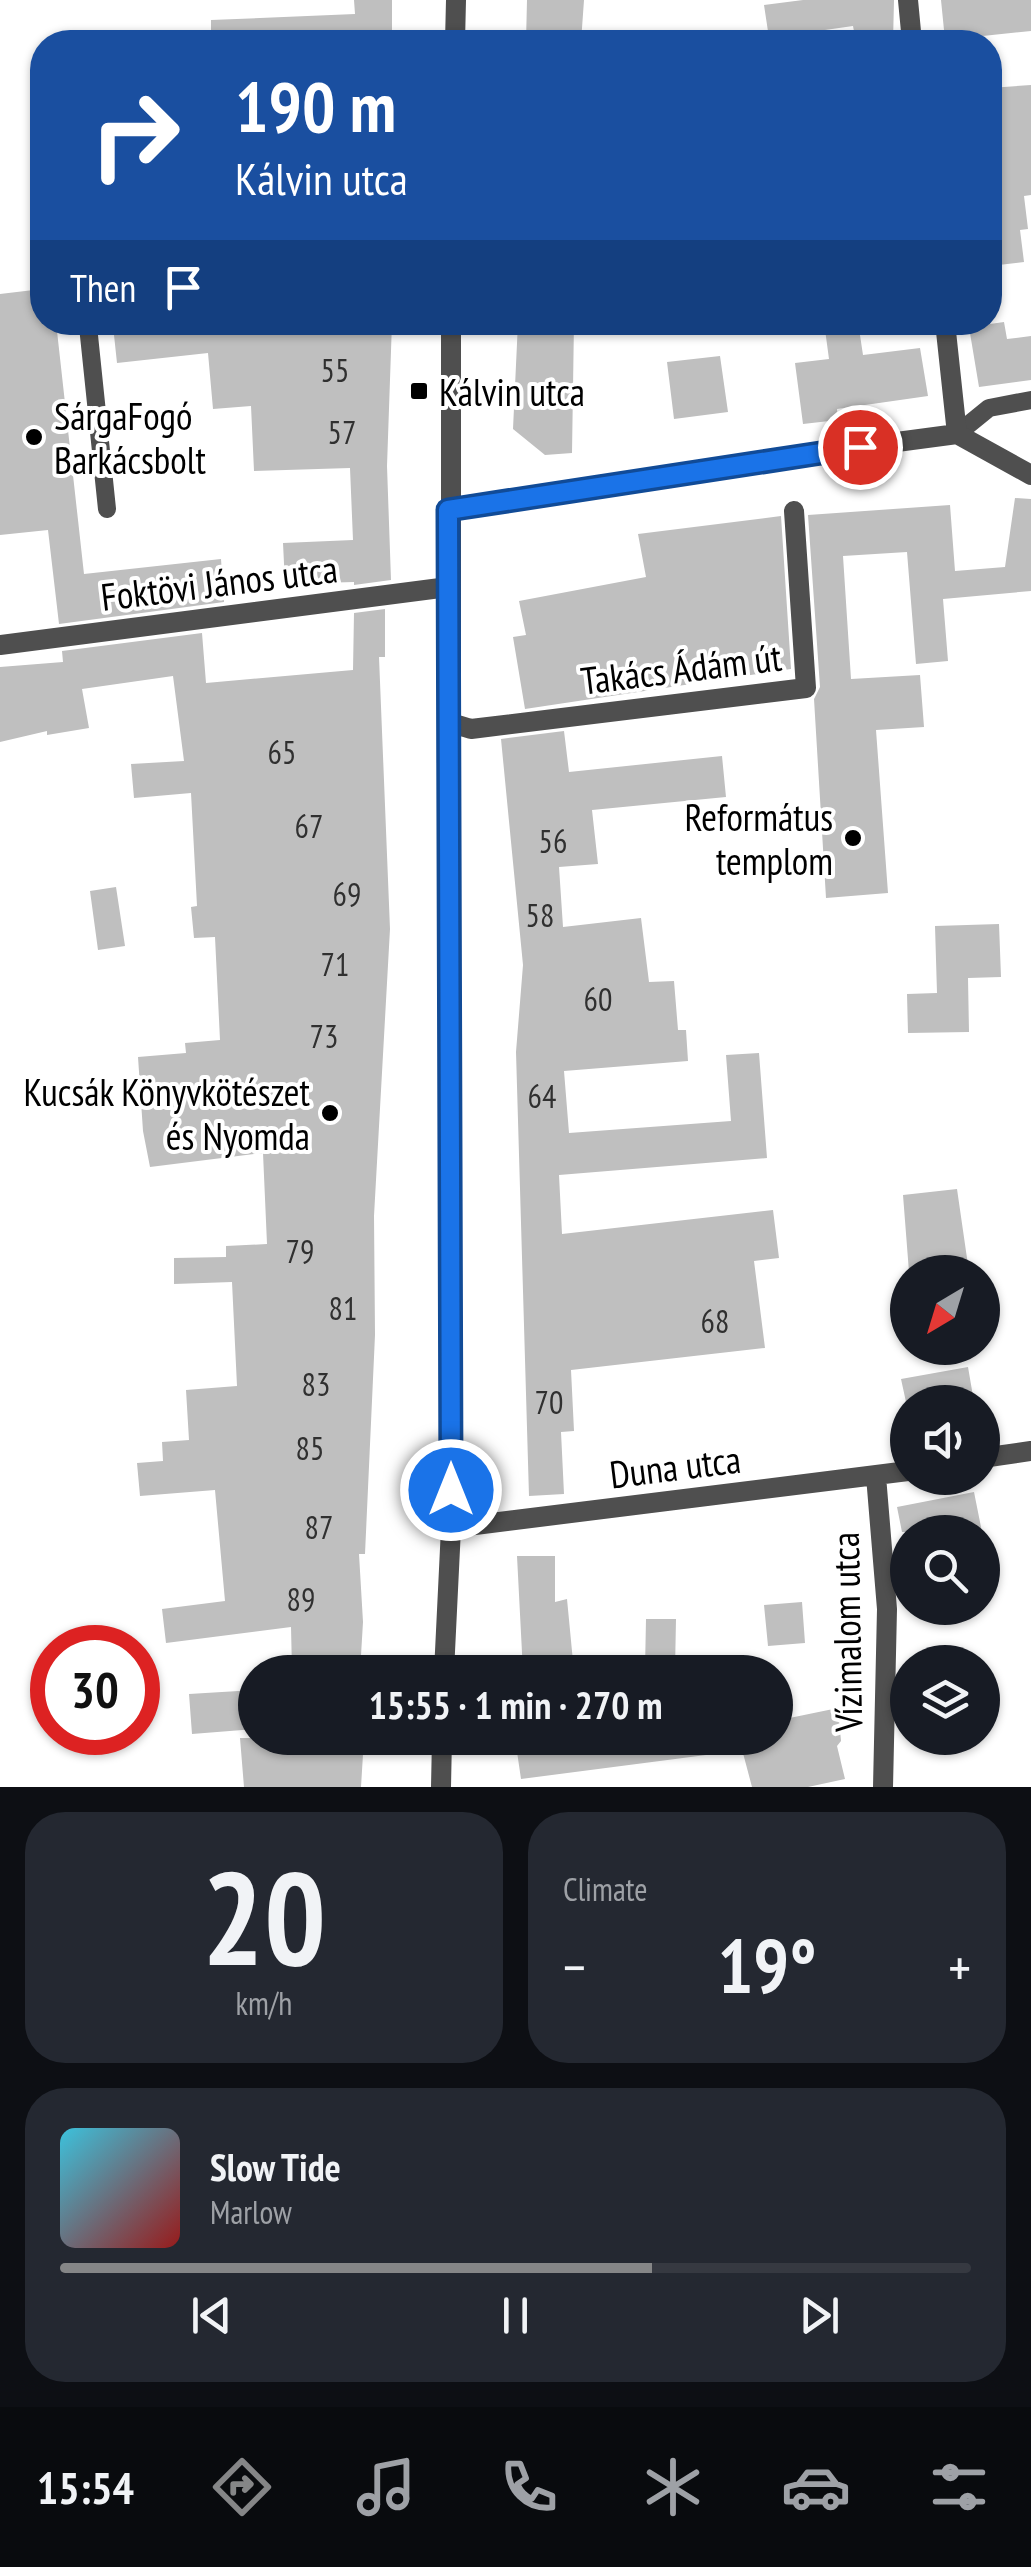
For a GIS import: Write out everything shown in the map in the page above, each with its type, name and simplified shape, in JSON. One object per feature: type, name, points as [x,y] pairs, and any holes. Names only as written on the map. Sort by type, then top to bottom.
[{"type":"street","points":[[455,30],[456,0]]},
{"type":"street","points":[[908,0],[911,30]]},
{"type":"street","points":[[445,1655],[451,1528],[450,335]]},
{"type":"street","points":[[946,335],[958,434]]},
{"type":"street","points":[[448,510],[784,456],[958,434],[1031,474]]},
{"type":"street","name":"Takács Ádám út","points":[[448,722],[471,730],[806,688],[794,510]]},
{"type":"street","name":"Foktövi János utca","points":[[0,645],[448,588]]},
{"type":"street","points":[[1000,1455],[1031,1450]]},
{"type":"street","name":"Duna utca","points":[[451,1528],[890,1473]]},
{"type":"street","name":"Vízimalom utca","points":[[876,1476],[887,1609],[883,1787]]},
{"type":"street","points":[[442,1755],[442,1787]]},
{"type":"lane","points":[[89,335],[107,508]]},
{"type":"lane","points":[[958,434],[989,408],[1031,400]]},
{"type":"building","points":[[354,0],[392,0],[392,30],[211,30],[211,20],[355,14]]},
{"type":"building","points":[[527,0],[584,0],[582,30],[526,30]]},
{"type":"building","points":[[803,0],[894,0],[893,30],[854,30],[853,26],[768,30],[764,5]]},
{"type":"building","points":[[941,0],[1031,0],[1031,31],[1002,34],[1002,30],[944,30]]},
{"type":"building","points":[[1031,85],[1031,195],[1024,196],[1028,229],[1020,230],[1024,262],[1002,265],[1002,87]]},
{"type":"building","points":[[30,290],[30,335],[57,335],[84,574],[221,559],[224,602],[59,624],[48,530],[0,535],[0,294]]},
{"type":"building","points":[[1002,322],[1007,339],[1031,336],[1031,380],[979,387],[970,335],[1002,335]]},
{"type":"building","points":[[114,335],[392,335],[387,466],[391,580],[354,585],[285,584],[283,543],[353,540],[350,468],[254,471],[251,406],[213,409],[208,353],[117,363]]},
{"type":"building","points":[[517,335],[574,335],[572,453],[545,455],[513,429]]},
{"type":"building","points":[[826,335],[860,335],[863,355],[920,348],[928,396],[837,409],[838,420],[803,424],[795,363],[829,359]]},
{"type":"building","points":[[720,356],[728,412],[674,419],[667,362]]},
{"type":"building","points":[[1015,498],[1031,499],[1031,591],[943,599],[948,661],[916,664],[907,552],[843,556],[851,679],[920,675],[924,727],[876,730],[888,893],[826,898],[814,699],[820,687],[808,515],[950,505],[955,571],[1005,567]]},
{"type":"building","points":[[781,516],[791,669],[525,709],[513,637],[526,635],[519,601],[646,577],[638,534]]},
{"type":"building","points":[[385,609],[385,657],[379,657],[390,929],[374,1216],[375,1335],[365,1554],[359,1554],[361,1655],[292,1655],[291,1627],[166,1643],[162,1609],[225,1601],[215,1490],[140,1496],[137,1463],[163,1461],[162,1442],[189,1440],[186,1390],[237,1386],[232,1282],[174,1284],[174,1258],[226,1257],[226,1246],[267,1244],[263,1153],[150,1167],[143,1131],[138,1057],[186,1053],[185,1043],[220,1040],[215,937],[194,938],[191,907],[197,906],[191,793],[134,798],[131,764],[184,761],[173,676],[82,689],[89,728],[47,735],[47,731],[0,742],[0,667],[63,662],[62,651],[202,633],[206,683],[353,670],[354,613]]},
{"type":"building","points":[[564,731],[569,772],[722,756],[726,797],[592,810],[598,864],[559,867],[563,927],[641,918],[649,982],[674,981],[678,1030],[686,1030],[688,1061],[564,1071],[569,1133],[731,1121],[726,1055],[759,1053],[767,1158],[559,1175],[562,1234],[773,1210],[779,1258],[754,1261],[765,1348],[571,1370],[574,1431],[561,1432],[564,1494],[529,1496],[516,1052],[523,965],[501,739]]},
{"type":"building","points":[[116,887],[125,946],[98,950],[90,891]]},
{"type":"building","points":[[999,924],[1001,977],[968,978],[969,1032],[908,1033],[907,994],[937,993],[935,926]]},
{"type":"building","points":[[957,1189],[967,1255],[908,1255],[903,1195]]},
{"type":"building","points":[[968,1367],[971,1385],[902,1385],[901,1379]]},
{"type":"building","points":[[975,1495],[979,1515],[899,1515],[897,1507]]},
{"type":"building","points":[[517,1556],[555,1556],[555,1602],[567,1599],[572,1655],[522,1655]]},
{"type":"building","points":[[802,1602],[805,1643],[768,1646],[764,1605]]},
{"type":"building","points":[[646,1619],[676,1619],[675,1655],[645,1655]]},
{"type":"building","points":[[238,1691],[238,1730],[192,1734],[189,1694]]},
{"type":"building","points":[[838,1708],[841,1741],[837,1746],[845,1779],[808,1787],[752,1787],[744,1755],[793,1755],[793,1717]]},
{"type":"building","points":[[241,1755],[363,1755],[361,1787],[244,1787]]},
{"type":"building","points":[[517,1755],[706,1755],[521,1779]]},
{"type":"place","name":"Kálvin utca","points":[[419,391]]},
{"type":"place","name":"SárgaFogó Barkácsbolt","points":[[34,437]]},
{"type":"place","name":"Református templom","points":[[853,838]]},
{"type":"place","name":"Kucsák Könyvkötészet és Nyomda","points":[[330,1113]]},
{"type":"route","points":[[451,1490],[448,510],[860,447]]}]
